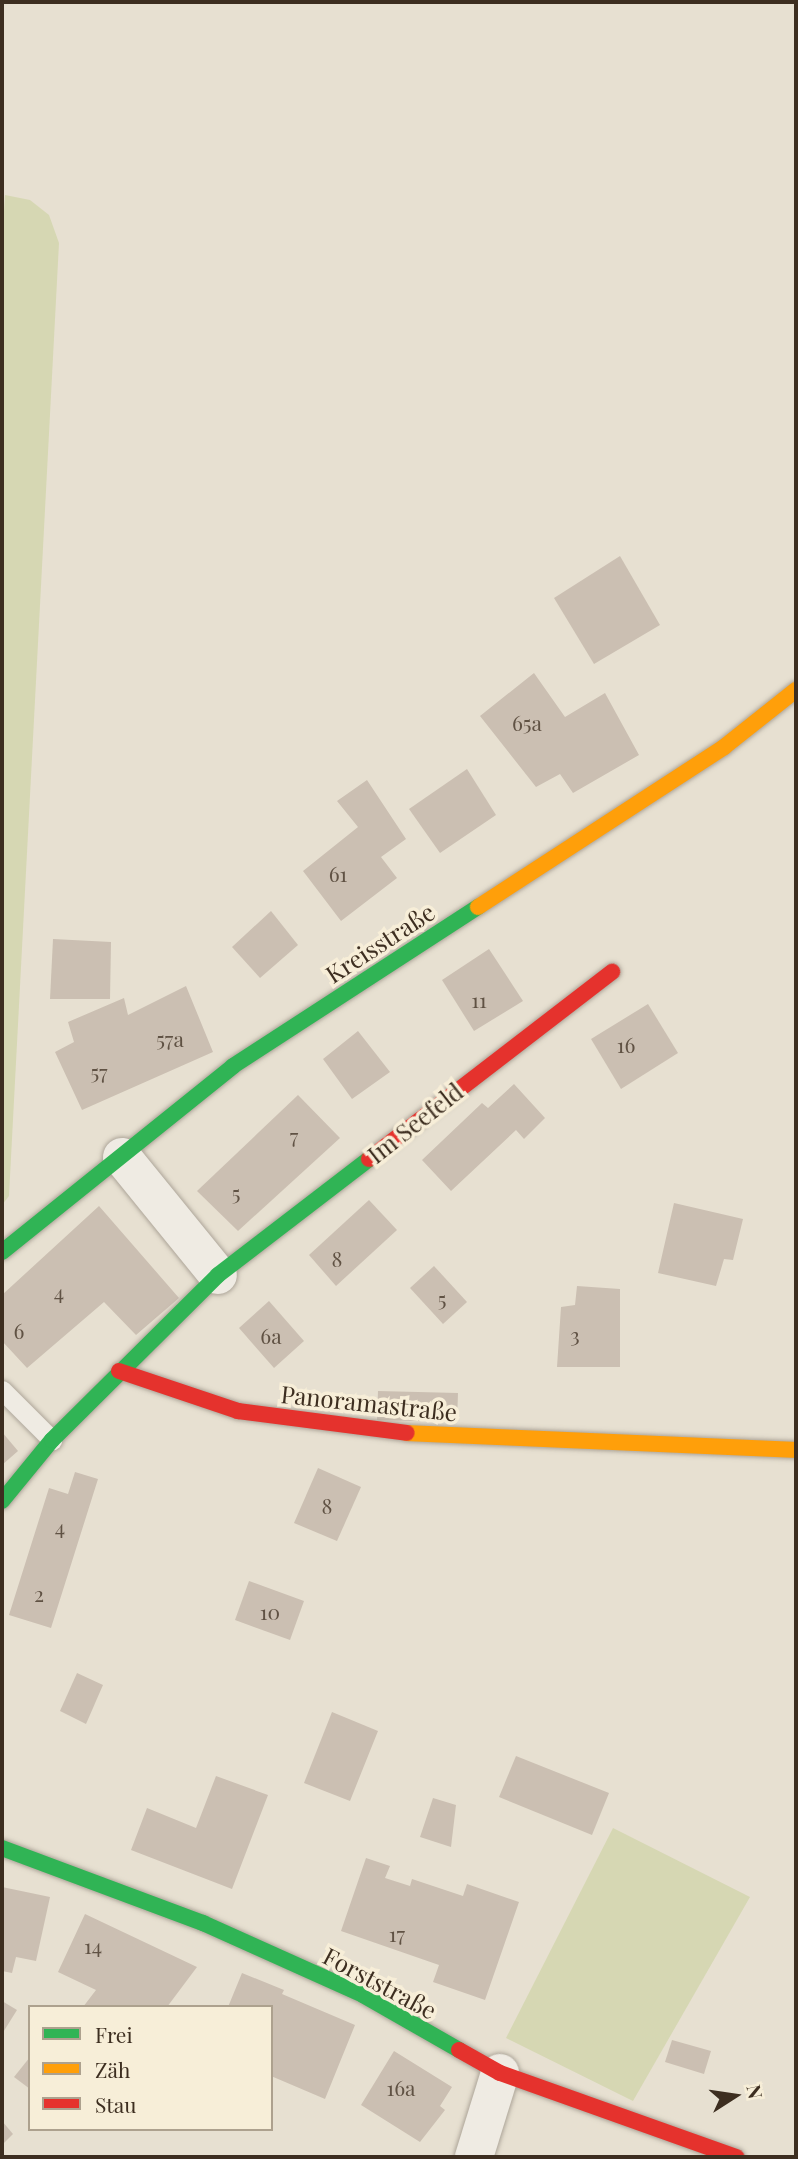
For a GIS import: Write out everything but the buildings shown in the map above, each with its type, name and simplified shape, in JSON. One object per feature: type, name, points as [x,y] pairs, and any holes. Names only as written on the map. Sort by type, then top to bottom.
[{"type":"street","name":"Kreisstraße","points":[[2,1252],[233,1066],[724,747],[796,690]]},
{"type":"street","name":"Im Seefeld","points":[[119,1371],[218,1275],[612,972]]},
{"type":"street","points":[[122,1157],[218,1275]]},
{"type":"street","points":[[2,1501],[52,1440],[119,1371]]},
{"type":"street","name":"Panoramastraße","points":[[119,1371],[238,1411],[381,1432],[796,1450]]},
{"type":"street","name":"Forststraße","points":[[2,1848],[203,1923],[351,1989],[500,2073],[736,2157]]},
{"type":"street","points":[[474,2157],[500,2073]]},
{"type":"lane","points":[[2,1390],[52,1440]]},
{"type":"green space","points":[[5,195],[30,200],[49,215],[59,243],[9,1196],[2,1205],[2,242]]},
{"type":"green space","points":[[613,1828],[750,1897],[633,2101],[506,2038]]},
{"type":"traffic: fast","points":[[2,1252],[233,1066],[478,907]]},
{"type":"traffic: fast","points":[[2,1501],[52,1440],[218,1275],[369,1159]]},
{"type":"traffic: fast","points":[[2,1848],[203,1923],[363,1995],[459,2050]]},
{"type":"traffic: slow","points":[[478,907],[724,747],[796,690]]},
{"type":"traffic: slow","points":[[407,1433],[796,1450]]},
{"type":"traffic: jam","points":[[369,1159],[612,972]]},
{"type":"traffic: jam","points":[[119,1371],[238,1411],[407,1433]]},
{"type":"traffic: jam","points":[[459,2050],[500,2073],[736,2157]]}]
